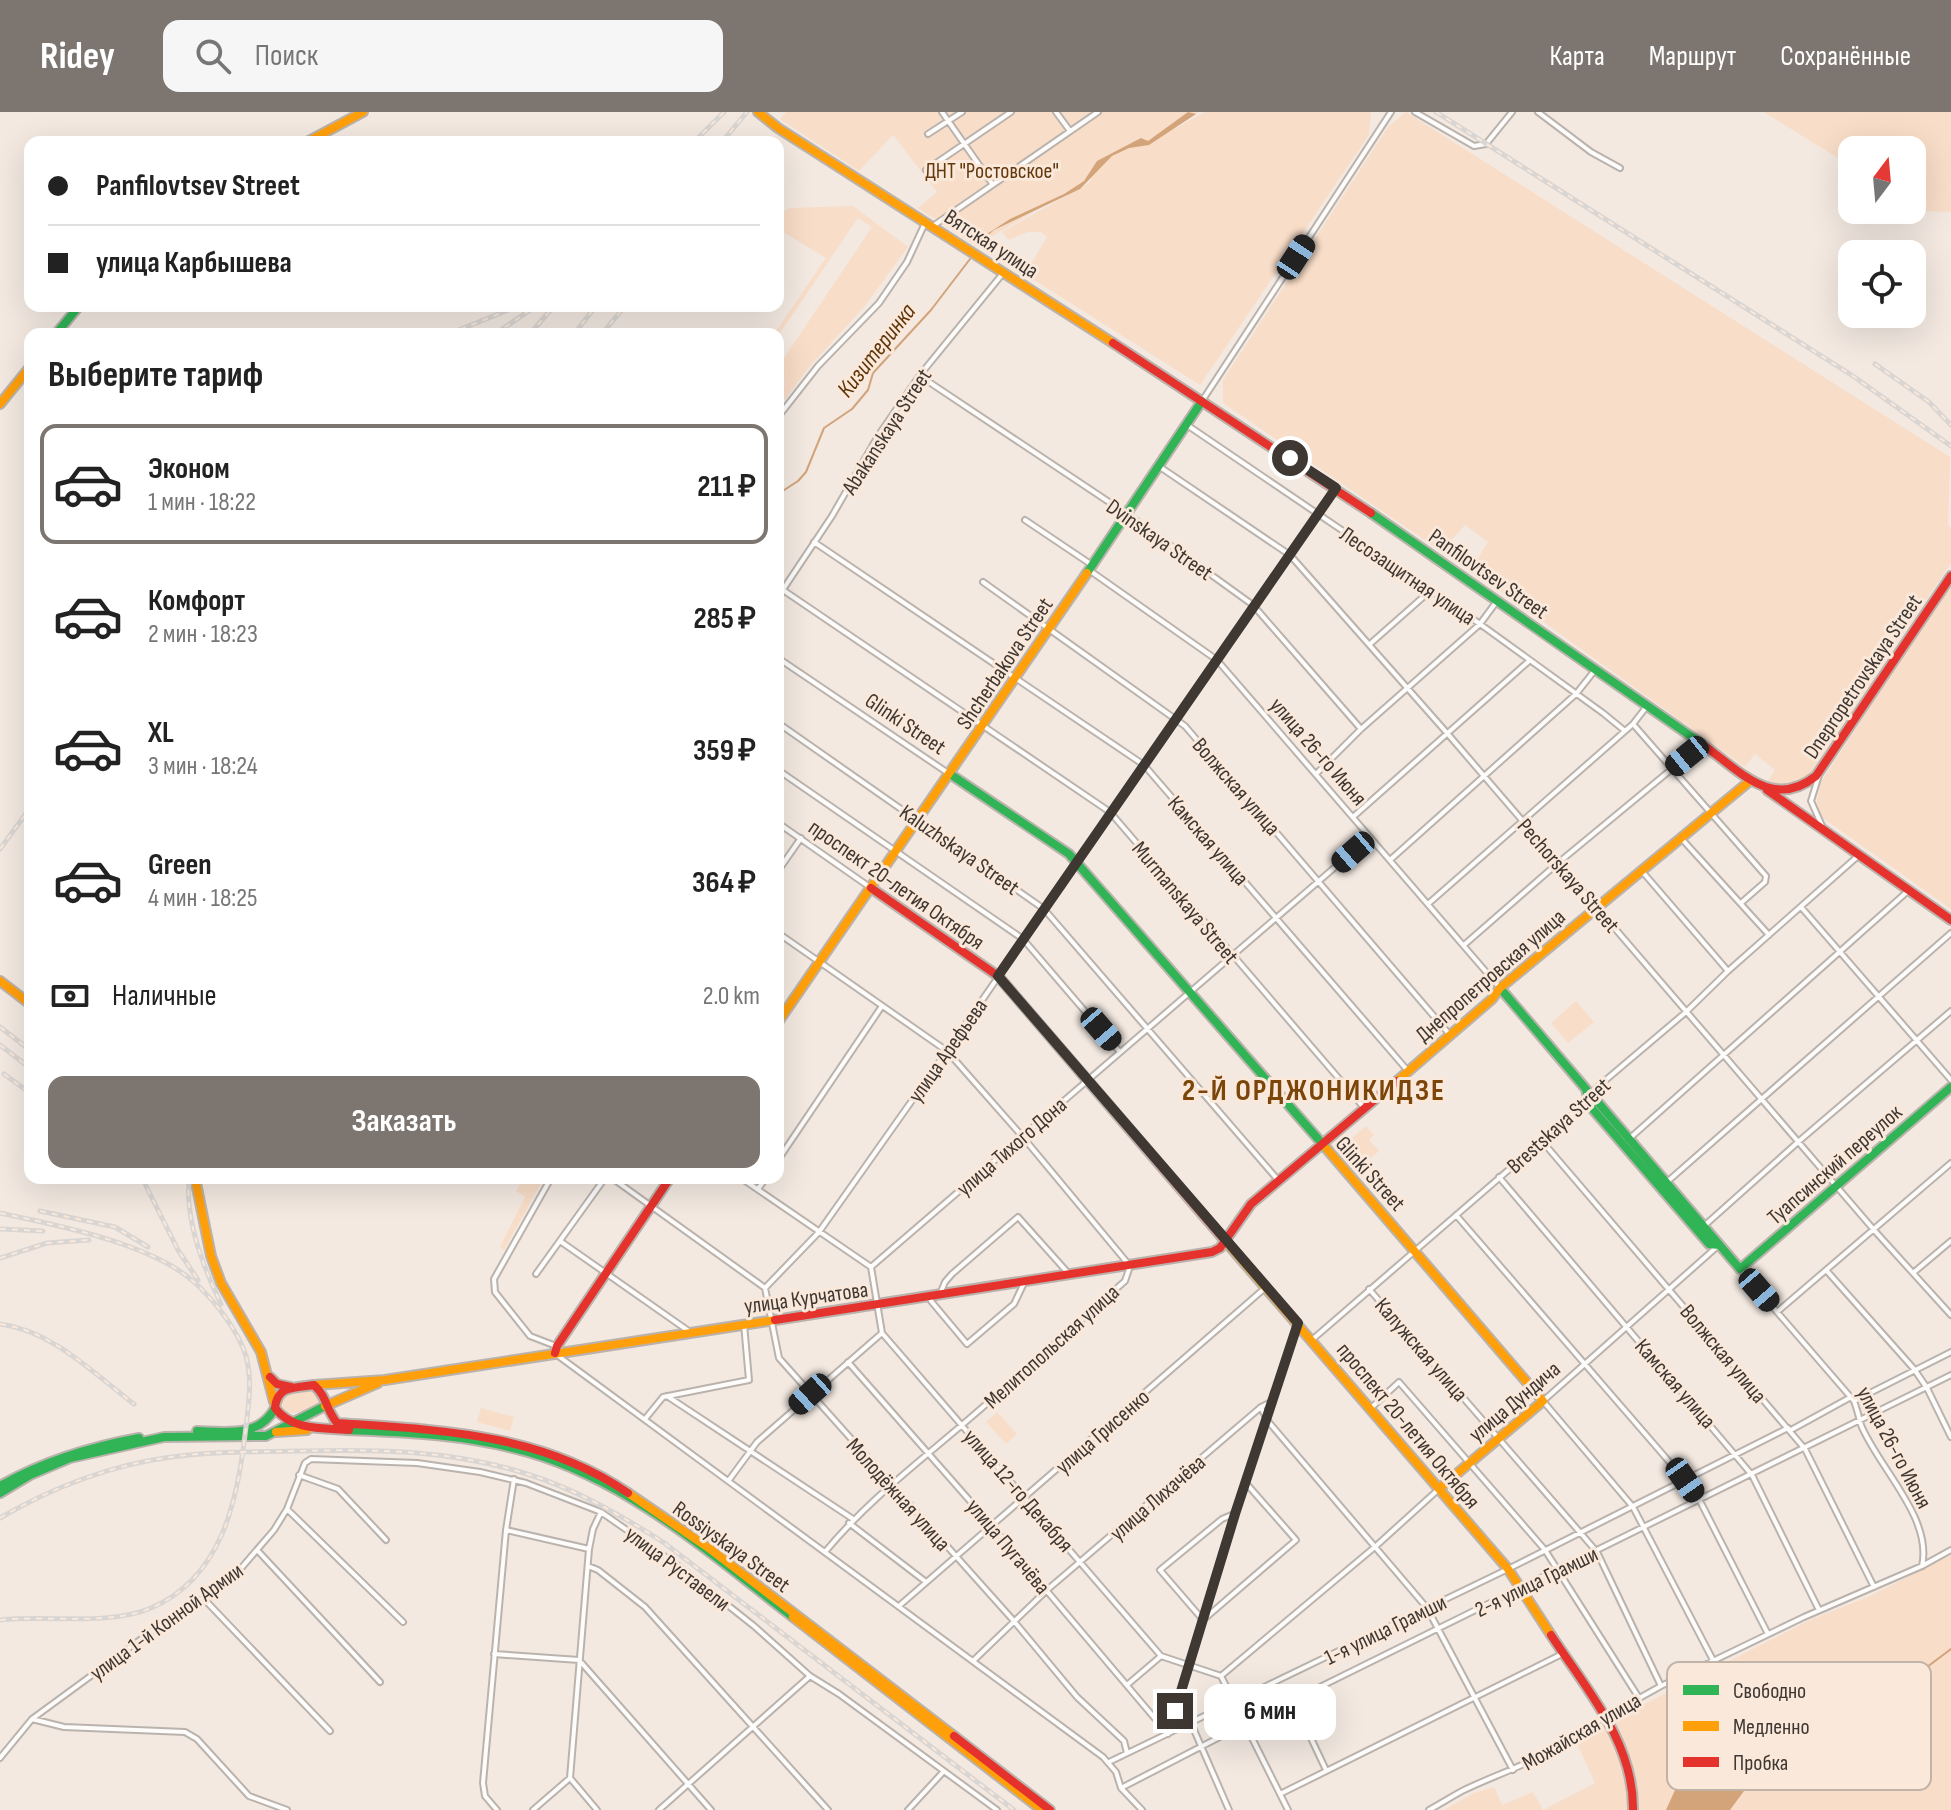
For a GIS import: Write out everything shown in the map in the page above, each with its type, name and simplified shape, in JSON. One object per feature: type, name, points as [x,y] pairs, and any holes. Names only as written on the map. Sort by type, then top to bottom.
[{"type":"street","points":[[318,136],[363,112]]},
{"type":"street","points":[[942,112],[991,183]]},
{"type":"street","points":[[928,134],[962,112]]},
{"type":"street","points":[[926,170],[1011,112]]},
{"type":"street","points":[[1056,112],[1070,131]]},
{"type":"street","points":[[784,409],[818,366],[879,303],[930,224],[1098,112]]},
{"type":"street","points":[[1202,401],[1391,112]]},
{"type":"street","points":[[1415,112],[1474,146],[1481,146],[1512,112]]},
{"type":"street","points":[[1538,112],[1591,152],[1620,168]]},
{"type":"street","name":"Вятская улица","points":[[760,113],[1202,401]]},
{"type":"street","name":"Abakanskaya Street","points":[[784,588],[878,436],[923,371],[1004,272]]},
{"type":"street","points":[[61,328],[74,312]]},
{"type":"street","points":[[0,404],[24,374]]},
{"type":"street","name":"Dvinskaya Street","points":[[929,382],[1127,514],[1253,605],[1361,729]]},
{"type":"street","name":"Shcherbakova Street","points":[[784,1013],[1160,467],[1202,401]]},
{"type":"street","name":"Panfilovtsev Street","points":[[1202,401],[1336,488],[1751,780]]},
{"type":"street","name":"Лесозащитная улица","points":[[1187,425],[1480,624],[1625,731]]},
{"type":"street","name":"Pechorskaya Street","points":[[1160,467],[1290,555],[1912,1274],[1951,1315]]},
{"type":"street","name":"улица Арефьева","points":[[765,1288],[819,1232],[1336,488]]},
{"type":"street","name":"улица 26-го Июня","points":[[1025,520],[1217,660],[1563,1060],[1588,1095],[1596,1100],[1852,1399],[1860,1420],[1921,1533],[1925,1553],[1922,1566]]},
{"type":"street","name":"Камская улица","points":[[814,542],[1144,765],[1408,1071]]},
{"type":"street","name":"Dnepropetrovskaya Street","points":[[1764,788],[1790,792],[1800,789],[1816,776],[1951,576]]},
{"type":"street","name":"Волжская улица","points":[[983,582],[1177,719],[1450,1035]]},
{"type":"street","name":"Murmanskaya Street","points":[[784,591],[1110,812],[1365,1109]]},
{"type":"street","points":[[1370,644],[1430,591]]},
{"type":"street","points":[[1316,774],[1361,729],[1480,624],[1497,601]]},
{"type":"street","points":[[1353,817],[1529,661]]},
{"type":"street","name":"Glinki Street","points":[[784,662],[1077,862],[1323,1146],[1330,1150],[1633,1507],[1714,1662]]},
{"type":"street","points":[[1390,860],[1576,694],[1595,670]]},
{"type":"street","points":[[1428,904],[1633,724],[1647,706]]},
{"type":"street","points":[[1633,724],[1766,876],[1765,882],[1741,903]]},
{"type":"street","name":"Kaluzhskaya Street","points":[[784,727],[1044,909],[1278,1180]]},
{"type":"street","points":[[1464,945],[1702,744]]},
{"type":"street","points":[[1823,828],[1811,794],[1824,766]]},
{"type":"street","points":[[784,774],[1023,939],[1120,1052]]},
{"type":"street","points":[[1751,780],[1951,920]]},
{"type":"street","name":"Днепропетровская улица","points":[[1227,1240],[1251,1204],[1278,1180],[1323,1146],[1492,999],[1500,988],[1751,780]]},
{"type":"street","name":"проспект 20-летия Октября","points":[[784,827],[998,976],[1313,1339],[1522,1588],[1622,1745],[1634,1789],[1633,1810]]},
{"type":"street","name":"улица Тихого Дона","points":[[871,1267],[1370,837]]},
{"type":"street","points":[[784,862],[801,838]]},
{"type":"street","points":[[1681,838],[1769,935]]},
{"type":"street","name":"Brestskaya Street","points":[[1313,1339],[1577,1110],[1588,1095],[1686,1012],[1858,856]]},
{"type":"street","points":[[1641,870],[1728,971]]},
{"type":"street","points":[[1628,1140],[1908,891]]},
{"type":"street","points":[[1801,907],[1951,1080]]},
{"type":"street","points":[[1666,1183],[1951,933]]},
{"type":"street","points":[[784,937],[947,1051],[1130,1266]]},
{"type":"street","points":[[0,981],[24,999]]},
{"type":"street","points":[[784,1151],[882,1006]]},
{"type":"street","points":[[1704,1226],[1951,1011]]},
{"type":"street","name":"Туапсинский переулок","points":[[1740,1269],[1951,1087]]},
{"type":"street","name":"улица 26-го Июня","points":[[1588,1095],[1590,1106],[1709,1244],[1719,1245]]},
{"type":"street","name":"Волжская улица","points":[[1542,1141],[1805,1449],[1874,1587]]},
{"type":"street","points":[[1777,1312],[1951,1163]]},
{"type":"street","name":"Камская улица","points":[[1499,1177],[1738,1455],[1752,1475],[1819,1610]]},
{"type":"street","points":[[196,1184],[203,1224],[221,1283],[261,1352],[270,1377],[275,1406],[285,1419],[305,1426],[349,1430]]},
{"type":"street","points":[[548,1184],[494,1279],[493,1286],[530,1336],[556,1350],[1109,1762],[1121,1788],[1142,1810]]},
{"type":"street","points":[[536,1274],[601,1184]]},
{"type":"street","points":[[620,1184],[765,1288]]},
{"type":"street","points":[[556,1350],[666,1184]]},
{"type":"street","points":[[750,1184],[871,1267]]},
{"type":"street","points":[[758,1190],[762,1184]]},
{"type":"street","points":[[1456,1215],[1685,1480],[1700,1501],[1769,1635]]},
{"type":"street","points":[[1025,1281],[1014,1304],[967,1344],[963,1343],[931,1301],[945,1282],[1018,1217],[1069,1274]]},
{"type":"street","name":"улица Курчатова","points":[[314,1385],[385,1380],[556,1350],[1130,1266],[1212,1252],[1227,1240]]},
{"type":"street","points":[[560,1241],[690,1332]]},
{"type":"street","points":[[1912,1274],[1951,1241]]},
{"type":"street","name":"улица Дундича","points":[[1221,1676],[1376,1546],[1719,1245]]},
{"type":"street","name":"Мелитопольская улица","points":[[825,1552],[851,1521],[891,1484],[1125,1281],[1130,1266]]},
{"type":"street","name":"улица 12-го Декабря","points":[[871,1267],[882,1333],[1161,1656],[1221,1676]]},
{"type":"street","points":[[1826,1270],[1914,1369],[1951,1437]]},
{"type":"street","name":"улица Грисенко","points":[[899,1606],[1267,1286]]},
{"type":"street","name":"Молодёжная улица","points":[[765,1288],[779,1358],[1013,1620],[1077,1697],[1124,1741],[1127,1753]]},
{"type":"street","name":"Калужская улица","points":[[1369,1289],[1597,1552],[1661,1686]]},
{"type":"street","points":[[1168,1734],[1245,1482],[1298,1323]]},
{"type":"street","points":[[645,1419],[667,1396],[749,1380],[744,1324]]},
{"type":"street","points":[[729,1480],[750,1449],[882,1333]]},
{"type":"street","name":"1-я улица Грамши","points":[[1109,1762],[1951,1352]]},
{"type":"street","name":"улица Пугачёва","points":[[848,1362],[1168,1734]]},
{"type":"street","name":"2-я улица Грамши","points":[[1121,1788],[1951,1375]]},
{"type":"street","points":[[270,1377],[277,1384],[291,1387],[314,1385],[324,1394],[331,1418],[343,1424],[449,1431],[508,1442],[557,1457],[615,1484],[710,1549],[1050,1810]]},
{"type":"street","name":"улица Курчатова","points":[[325,1406],[385,1380]]},
{"type":"street","points":[[1371,1408],[1399,1382],[1545,1550],[1639,1698]]},
{"type":"street","points":[[0,1493],[30,1475],[70,1458],[164,1437],[239,1434],[263,1426],[269,1420],[279,1392],[291,1387]]},
{"type":"street","points":[[667,1396],[750,1449],[851,1521],[927,1583]]},
{"type":"street","name":"улица Лихачёва","points":[[973,1661],[1047,1590],[1261,1407],[1273,1401]]},
{"type":"street","points":[[276,1432],[325,1406]]},
{"type":"street","points":[[1261,1407],[1267,1420],[1427,1608],[1513,1770]]},
{"type":"street","points":[[0,1486],[49,1461],[86,1449],[156,1434],[239,1434],[254,1438],[276,1432],[349,1430]]},
{"type":"street","name":"Rossiyskaya Street","points":[[349,1430],[422,1432],[507,1446],[556,1461],[613,1488],[708,1553],[1042,1810]]},
{"type":"street","name":"улица Руставели","points":[[305,1463],[311,1459],[417,1463],[514,1479],[580,1501],[601,1512],[688,1574],[754,1626],[810,1676],[997,1810]]},
{"type":"street","name":"улица 1-й Конной Армии","points":[[0,1758],[32,1719],[144,1637],[231,1580],[258,1551],[287,1509],[305,1463]]},
{"type":"street","points":[[299,1475],[338,1489],[386,1540]]},
{"type":"street","points":[[497,1810],[483,1789],[506,1530],[514,1479]]},
{"type":"street","points":[[1203,1620],[1296,1540],[1245,1482]]},
{"type":"street","points":[[287,1509],[403,1622]]},
{"type":"street","points":[[597,1810],[570,1778],[589,1549],[601,1512]]},
{"type":"street","points":[[1203,1620],[1160,1570],[1222,1519],[1235,1514]]},
{"type":"street","points":[[506,1530],[589,1549]]},
{"type":"street","name":"Можайская улица","points":[[1714,1662],[1951,1550]]},
{"type":"street","points":[[258,1551],[380,1682]]},
{"type":"street","points":[[588,1566],[598,1570],[645,1607],[828,1810]]},
{"type":"street","points":[[204,1599],[330,1731]]},
{"type":"street","points":[[1280,1794],[1564,1653]]},
{"type":"street","points":[[494,1654],[579,1660],[711,1810]]},
{"type":"street","points":[[1127,1685],[1161,1656]]},
{"type":"street","points":[[659,1810],[810,1676]]},
{"type":"street","points":[[1221,1676],[1288,1810]]},
{"type":"street","name":"Можайская улица","points":[[1429,1810],[1464,1790],[1513,1770],[1667,1683]]},
{"type":"street","points":[[1293,1700],[1327,1771]]},
{"type":"street","points":[[32,1719],[64,1727],[185,1732],[197,1739],[249,1796],[287,1810]]},
{"type":"street","points":[[1191,1723],[1229,1810]]},
{"type":"street","points":[[908,1810],[944,1771]]},
{"type":"street","points":[[533,1810],[570,1778]]},
{"type":"green space","name":"ДНТ \"Ростовское\"","points":[[786,112],[1199,112],[1158,138],[1205,112],[1371,112],[1369,135],[1200,385],[1025,274],[1047,237],[1041,232],[1028,232],[1008,240],[1002,232],[1089,183],[1092,177],[976,246],[918,208],[937,192],[893,135],[859,171],[780,119]]},
{"type":"green space","points":[[1406,112],[1950,457],[1948,525],[1951,528],[1951,563],[1807,778],[1787,785],[1767,782],[1775,770],[1755,754],[1745,767],[1471,570],[1488,542],[1465,525],[1441,551],[1223,403],[1223,380],[1388,127]]},
{"type":"green space","points":[[1764,112],[1951,112],[1951,212],[1926,211],[1926,136],[1838,136],[1838,158]]},
{"type":"green space","points":[[853,206],[908,247],[864,307],[809,367],[784,401],[784,358],[872,227],[858,218],[783,328],[778,328],[826,258],[784,233],[784,211],[790,208]]},
{"type":"green space","points":[[1951,582],[1951,909],[1823,818],[1816,806],[1821,782]]},
{"type":"green space","points":[[1576,1001],[1594,1022],[1568,1043],[1551,1023]]},
{"type":"green space","points":[[1366,1126],[1374,1135],[1369,1140],[1379,1151],[1363,1164],[1345,1144]]},
{"type":"green space","points":[[520,1184],[541,1184],[504,1250],[500,1247],[525,1197],[516,1191]]},
{"type":"green space","points":[[291,1391],[311,1391],[319,1396],[320,1402],[305,1410],[287,1413],[280,1403],[284,1395]]},
{"type":"green space","points":[[481,1408],[514,1417],[510,1431],[477,1422]]},
{"type":"green space","points":[[997,1412],[1017,1434],[1006,1444],[986,1422]]},
{"type":"green space","points":[[1951,1555],[1951,1810],[1730,1810],[1745,1790],[1931,1790],[1931,1662],[1727,1662]]},
{"type":"green space","points":[[1667,1692],[1667,1790],[1679,1790],[1666,1810],[1543,1810],[1595,1783],[1575,1739]]},
{"type":"green space","points":[[1494,1787],[1502,1805],[1533,1792],[1543,1810],[1444,1810],[1474,1793]]},
{"type":"shaded area","points":[[1188,112],[1196,114],[1149,145],[1129,148],[1112,156],[1080,189],[994,230],[984,239],[987,234],[1010,219],[1064,194],[1084,181],[1097,161],[1141,138],[1148,141]]},
{"type":"shaded area","points":[[1675,1790],[1745,1790],[1730,1810],[1666,1810]]},
{"type":"waterway","name":"Кизитеринка","points":[[784,490],[806,472],[824,428],[852,409],[868,390],[873,373],[931,310],[970,259]]},
{"type":"waterway","name":"Кизитеринка","points":[[1931,1664],[1951,1649]]},
{"type":"railway","points":[[700,136],[724,112]]},
{"type":"railway","points":[[727,136],[747,112]]},
{"type":"railway","points":[[1436,112],[1853,376],[1951,446]]},
{"type":"railway","points":[[464,328],[503,312]]},
{"type":"railway","points":[[504,328],[527,312]]},
{"type":"railway","points":[[535,328],[549,312]]},
{"type":"railway","points":[[579,328],[591,312]]},
{"type":"railway","points":[[607,328],[620,312]]},
{"type":"railway","points":[[1875,364],[1929,402],[1951,425]]},
{"type":"railway","points":[[0,849],[24,816]]},
{"type":"railway","points":[[0,1027],[24,1045]]},
{"type":"railway","points":[[0,1045],[24,1063]]},
{"type":"railway","points":[[4,1074],[24,1089]]},
{"type":"railway","points":[[145,1184],[178,1250],[198,1280]]},
{"type":"railway","points":[[189,1184],[193,1227],[202,1259],[221,1304]]},
{"type":"railway","points":[[40,1211],[115,1227],[148,1247]]},
{"type":"railway","points":[[0,1213],[102,1237],[176,1268],[202,1289],[231,1326],[246,1356],[250,1386],[242,1461],[230,1512],[221,1536],[194,1578],[175,1595],[151,1608],[116,1617],[0,1620]]},
{"type":"railway","points":[[0,1229],[43,1231]]},
{"type":"railway","points":[[0,1258],[47,1243],[89,1240]]},
{"type":"railway","points":[[0,1324],[19,1328],[55,1344],[134,1404]]},
{"type":"railway","points":[[0,1518],[40,1497],[104,1472],[149,1461],[203,1454],[386,1451],[471,1460],[527,1474],[580,1495],[663,1542],[1014,1810]]},
{"type":"traffic: fast","points":[[61,328],[74,312]]},
{"type":"traffic: fast","points":[[1087,573],[1202,401]]},
{"type":"traffic: fast","points":[[1371,513],[1702,744]]},
{"type":"traffic: fast","points":[[950,774],[1069,854],[1326,1148]]},
{"type":"traffic: fast","points":[[1500,988],[1586,1089],[1590,1106],[1709,1244],[1719,1245]]},
{"type":"traffic: fast","points":[[1588,1095],[1596,1100],[1740,1269],[1951,1087]]},
{"type":"traffic: fast","points":[[0,1493],[30,1475],[70,1458],[164,1437],[266,1436],[325,1406]]},
{"type":"traffic: fast","points":[[197,1431],[251,1429],[268,1418],[275,1408]]},
{"type":"traffic: fast","points":[[346,1430],[461,1438],[528,1452],[565,1465],[635,1500],[700,1545],[793,1617]]},
{"type":"traffic: fast","points":[[0,1486],[68,1456],[139,1438]]},
{"type":"traffic: slow","points":[[318,136],[363,112]]},
{"type":"traffic: slow","points":[[758,112],[778,128],[1113,343]]},
{"type":"traffic: slow","points":[[0,404],[24,374]]},
{"type":"traffic: slow","points":[[784,1013],[1087,573]]},
{"type":"traffic: slow","points":[[1397,1081],[1492,999],[1500,988],[1751,780]]},
{"type":"traffic: slow","points":[[0,981],[24,999]]},
{"type":"traffic: slow","points":[[1326,1148],[1543,1401],[1440,1488]]},
{"type":"traffic: slow","points":[[196,1184],[211,1256],[221,1283],[261,1352],[274,1402]]},
{"type":"traffic: slow","points":[[1227,1243],[1508,1569],[1551,1635]]},
{"type":"traffic: slow","points":[[314,1385],[385,1380],[775,1320]]},
{"type":"traffic: slow","points":[[325,1406],[378,1383]]},
{"type":"traffic: slow","points":[[276,1432],[307,1430]]},
{"type":"traffic: slow","points":[[628,1493],[710,1549],[954,1736]]},
{"type":"traffic: slow","points":[[793,1617],[1042,1810]]},
{"type":"traffic: jam","points":[[1113,343],[1371,513]]},
{"type":"traffic: jam","points":[[1702,744],[1743,775],[1770,788],[1800,786],[1816,776],[1951,576]]},
{"type":"traffic: jam","points":[[1767,790],[1951,920]]},
{"type":"traffic: jam","points":[[871,888],[998,976],[1227,1243]]},
{"type":"traffic: jam","points":[[775,1320],[1212,1252],[1220,1248],[1251,1204],[1397,1081]]},
{"type":"traffic: jam","points":[[555,1353],[666,1184]]},
{"type":"traffic: jam","points":[[270,1377],[277,1384],[291,1387]]},
{"type":"traffic: jam","points":[[349,1430],[299,1425],[275,1408],[276,1401],[283,1391],[314,1385],[337,1423],[451,1432],[524,1446],[595,1473],[628,1493]]},
{"type":"traffic: jam","points":[[1551,1635],[1593,1696],[1617,1739],[1626,1762],[1633,1810]]},
{"type":"traffic: jam","points":[[954,1736],[1050,1810]]},
{"type":"district","name":"2-Й ОРДЖОНИКИДЗЕ","points":[[1314,1090]]},
{"type":"route","points":[[1175,1711],[1298,1323],[998,976],[1336,488],[1290,458]]}]
